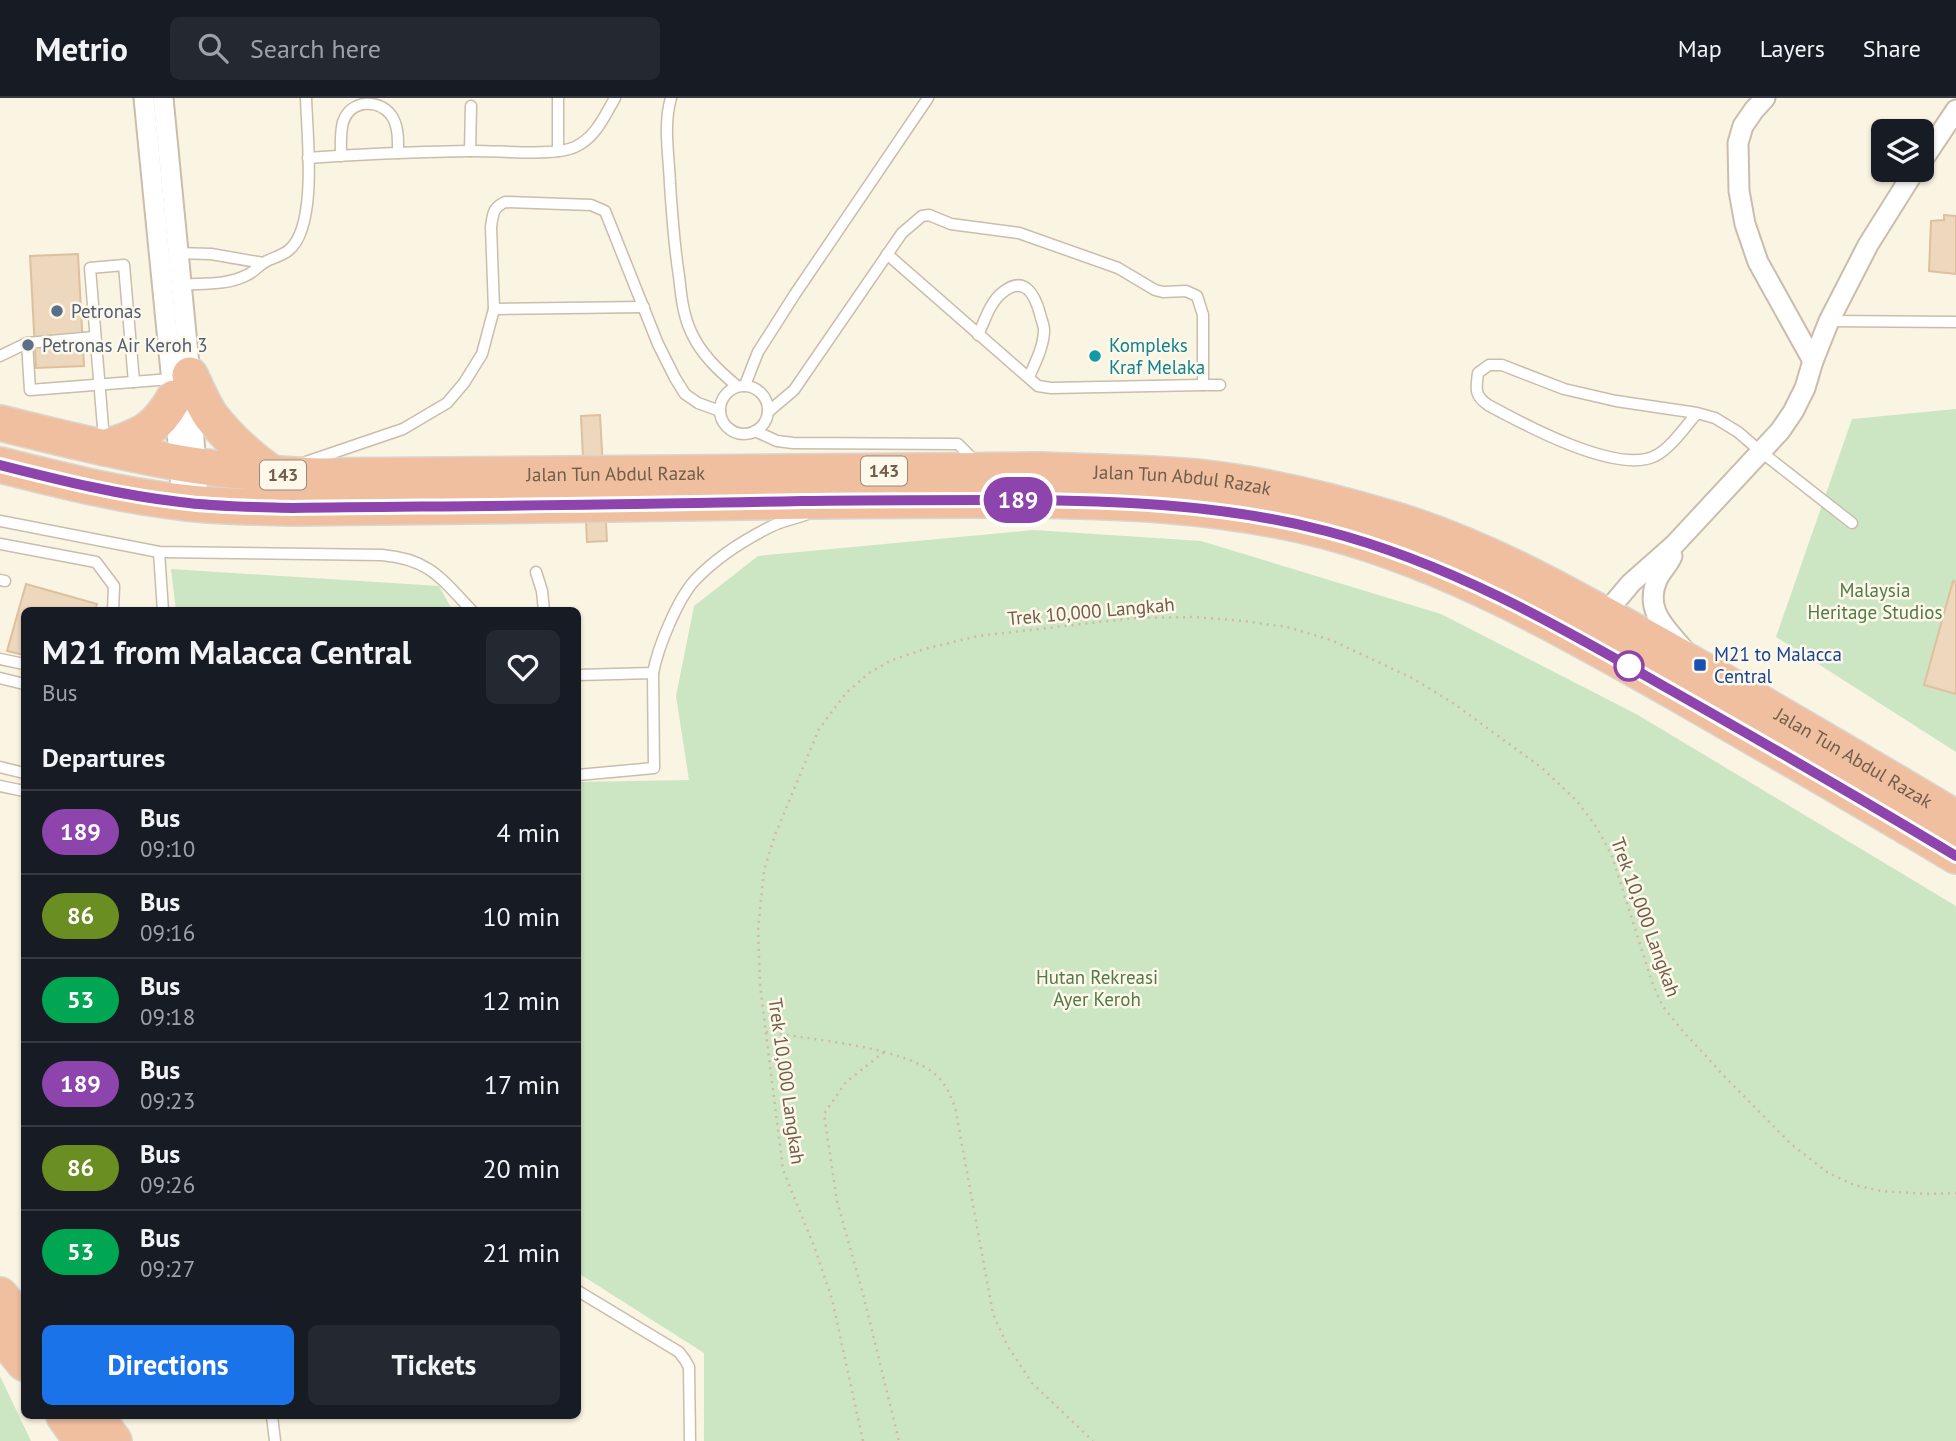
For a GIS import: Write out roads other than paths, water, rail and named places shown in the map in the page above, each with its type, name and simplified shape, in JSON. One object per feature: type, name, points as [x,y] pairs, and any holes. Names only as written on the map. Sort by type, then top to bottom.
[{"type":"highway","points":[[104,448],[130,439],[156,424],[164,415],[178,384],[211,415],[241,449],[273,474]]},
{"type":"highway","name":"Jalan Tun Abdul Razak","points":[[0,423],[104,448],[188,464],[273,474],[318,476],[1117,472],[1250,485],[1312,498],[1394,519],[1490,557],[1596,629],[1956,856]]},
{"type":"highway","name":"Jalan Tun Abdul Razak","points":[[0,465],[75,484],[190,503],[293,508],[1085,500],[1206,508],[1252,515],[1328,531],[1420,562],[1495,594],[1697,666],[1956,818]]},
{"type":"highway","points":[[0,1295],[21,1320]]},
{"type":"highway","points":[[0,1333],[21,1359]]},
{"type":"highway","points":[[66,1419],[82,1441]]},
{"type":"highway","points":[[98,1419],[114,1441]]},
{"type":"street","points":[[144,98],[170,254]]},
{"type":"street","points":[[163,98],[178,384],[190,503]]},
{"type":"street","points":[[1765,98],[1743,126],[1738,143],[1739,191],[1745,224],[1758,262],[1813,361]]},
{"type":"street","points":[[1934,145],[1953,120]]},
{"type":"street","points":[[1596,629],[1631,583],[1675,544],[1780,430],[1793,412],[1805,388],[1829,321],[1868,244],[1908,182]]},
{"type":"street","points":[[178,384],[188,464]]},
{"type":"street","points":[[1675,544],[1671,560],[1656,583],[1653,604],[1660,621],[1697,666]]},
{"type":"lane","points":[[173,286],[236,280],[250,274],[262,263],[289,251],[302,231],[307,206],[306,98]]},
{"type":"lane","points":[[558,98],[558,151]]},
{"type":"lane","points":[[308,158],[398,153],[558,151],[586,141],[598,129],[615,98]]},
{"type":"lane","points":[[671,98],[668,148],[674,240],[683,307],[699,348],[716,368],[741,386],[759,391],[767,404],[768,412]]},
{"type":"lane","points":[[928,98],[787,306],[758,352],[741,386],[724,396],[720,411],[722,419],[732,431],[748,433],[762,426],[768,412],[794,390],[902,233],[922,216],[929,215],[951,225],[1019,233],[1118,268],[1155,290],[1186,291],[1197,296],[1203,315],[1203,385]]},
{"type":"lane","points":[[341,156],[344,119],[353,107],[367,102],[381,106],[392,116],[398,131],[398,153]]},
{"type":"lane","points":[[471,106],[471,151]]},
{"type":"lane","points":[[273,474],[403,429],[447,403],[464,383],[482,354],[494,309],[491,226],[497,205],[505,202],[591,205],[605,211],[658,344],[685,394],[698,403],[720,411]]},
{"type":"lane","points":[[170,254],[211,254],[262,263]]},
{"type":"lane","points":[[887,254],[1038,386],[1220,385]]},
{"type":"lane","points":[[104,448],[90,268],[124,265],[134,382]]},
{"type":"lane","points":[[978,335],[994,302],[1004,291],[1018,286],[1032,292],[1044,329],[1040,351],[1029,377]]},
{"type":"lane","points":[[494,309],[644,307]]},
{"type":"lane","points":[[1829,321],[1956,322]]},
{"type":"lane","points":[[0,356],[27,343],[95,337]]},
{"type":"lane","points":[[27,343],[30,390],[134,382],[178,384]]},
{"type":"lane","points":[[1697,413],[1665,449],[1655,456],[1642,460],[1626,460],[1547,436],[1488,405],[1479,399],[1476,387],[1478,373],[1489,365],[1502,365],[1564,389],[1616,401],[1697,413],[1715,418],[1738,432],[1852,523]]},
{"type":"lane","points":[[755,431],[777,441],[793,443],[958,444],[985,471]]},
{"type":"lane","points":[[581,775],[654,768],[653,673],[656,658],[675,612],[694,581],[720,559],[772,526],[846,501]]},
{"type":"lane","points":[[0,521],[159,552],[402,557],[427,567],[468,607]]},
{"type":"lane","points":[[0,544],[96,562],[114,586],[113,607]]},
{"type":"lane","points":[[159,552],[163,607]]},
{"type":"lane","points":[[536,572],[544,607]]},
{"type":"lane","points":[[0,659],[21,663]]},
{"type":"lane","points":[[581,676],[653,673]]},
{"type":"lane","points":[[0,678],[21,683]]},
{"type":"lane","points":[[0,768],[21,772]]},
{"type":"lane","points":[[0,786],[21,790]]},
{"type":"lane","points":[[581,1293],[679,1352],[685,1360],[688,1367],[690,1441]]},
{"type":"lane","points":[[272,1419],[275,1441]]},
{"type":"place","name":"Petronas","points":[[57,311]]},
{"type":"place","name":"Petronas Air Keroh 3","points":[[28,345]]},
{"type":"place","name":"Kompleks Kraf Melaka","points":[[1095,356]]},
{"type":"place","name":"M21 to Malacca Central","points":[[1700,665]]},
{"type":"park label","name":"Malaysia Heritage Studios","points":[[1875,601]]},
{"type":"park label","name":"Hutan Rekreasi Ayer Keroh","points":[[1097,988]]}]
